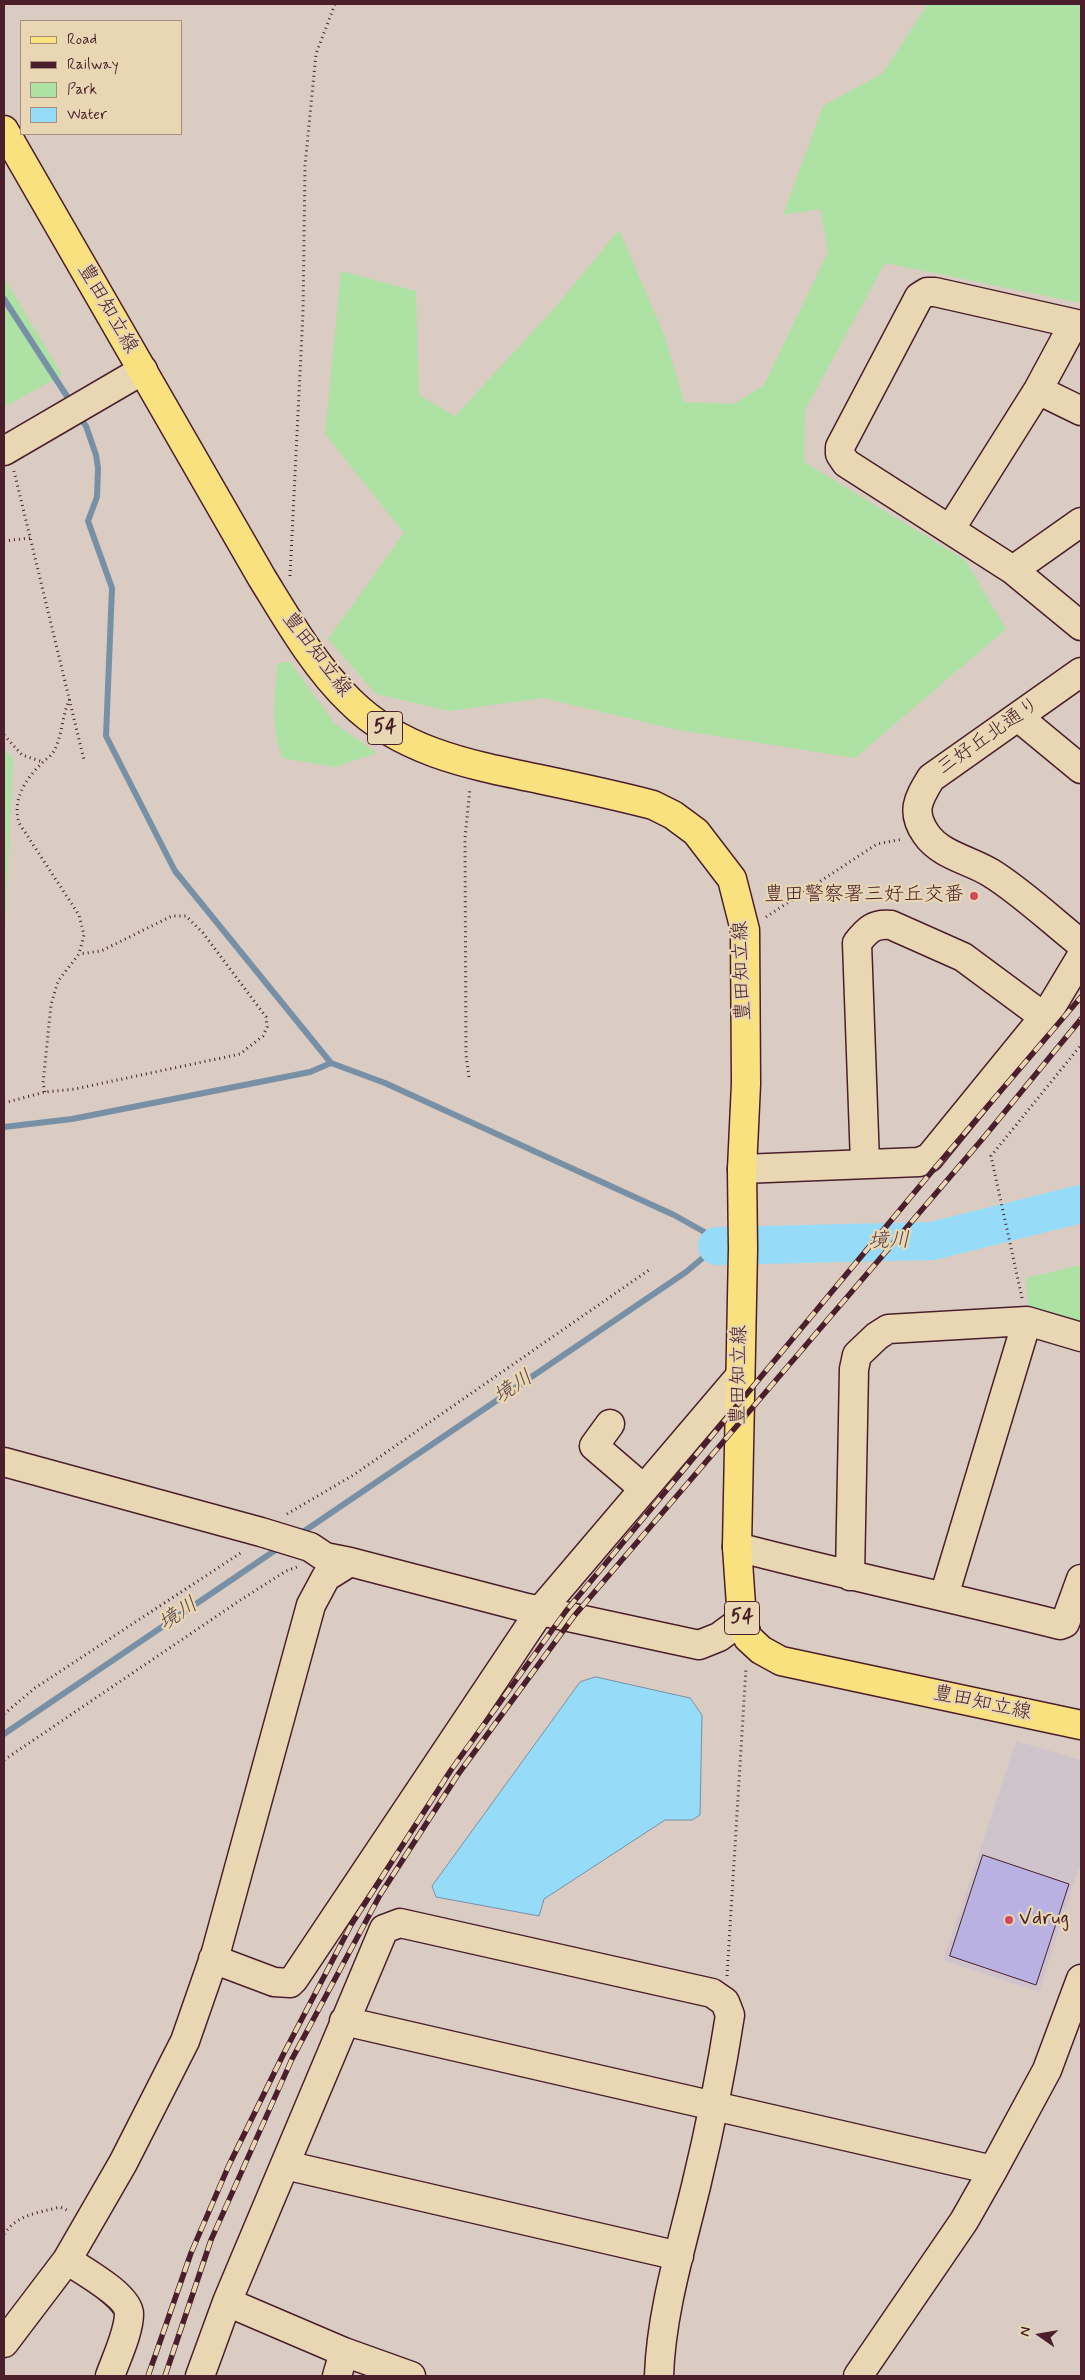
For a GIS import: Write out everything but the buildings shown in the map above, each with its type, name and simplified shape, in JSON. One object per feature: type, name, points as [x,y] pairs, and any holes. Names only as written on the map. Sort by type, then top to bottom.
[{"type":"main road","name":"豊田知立線","points":[[4,130],[262,578],[296,632],[330,679],[350,701],[371,718],[407,742],[474,766],[653,805],[673,815],[696,832],[732,879],[745,930],[746,1084],[742,1169],[743,1249],[737,1547],[745,1629],[761,1650],[781,1661],[1081,1724]]},
{"type":"street","points":[[951,528],[1077,325],[935,292],[927,292],[919,297],[840,447],[840,454],[846,463],[951,528],[1013,570],[1081,626]]},
{"type":"street","points":[[6,450],[143,370]]},
{"type":"street","points":[[1038,390],[1081,412]]},
{"type":"street","points":[[1013,570],[1081,522]]},
{"type":"street","name":"三好丘北通り","points":[[1081,672],[931,778],[916,803],[918,817],[926,834],[939,847],[991,873],[1081,944]]},
{"type":"street","points":[[1018,717],[1081,770]]},
{"type":"street","points":[[865,1163],[857,943],[867,930],[880,924],[891,925],[963,957],[1044,1017]]},
{"type":"street","points":[[742,1169],[919,1162],[929,1158],[1044,1017],[1081,957]]},
{"type":"street","points":[[850,1576],[854,1369],[858,1355],[877,1336],[888,1329],[1027,1321],[1081,1337]]},
{"type":"street","points":[[944,1596],[1027,1321]]},
{"type":"street","points":[[213,1960],[282,1984],[290,1983],[540,1611],[740,1376]]},
{"type":"street","points":[[610,1424],[594,1446],[644,1489]]},
{"type":"street","points":[[4,1462],[267,1534],[328,1556],[540,1611],[699,1645],[745,1629]]},
{"type":"street","points":[[737,1547],[850,1576],[944,1596],[1060,1625],[1065,1623],[1081,1579]]},
{"type":"street","points":[[4,2343],[67,2260],[123,2164],[185,2041],[213,1960],[311,1605],[326,1577],[328,1556]]},
{"type":"street","points":[[200,2376],[227,2302],[384,1929],[400,1923],[712,1993],[725,2002],[730,2015],[715,2106],[679,2256],[660,2352],[659,2376]]},
{"type":"street","points":[[858,2376],[964,2221],[993,2170],[1047,2070],[1081,1979]]},
{"type":"street","points":[[344,2021],[993,2170]]},
{"type":"street","points":[[285,2165],[679,2256]]},
{"type":"street","points":[[67,2260],[124,2300],[130,2312],[110,2376]]},
{"type":"street","points":[[227,2302],[341,2364],[411,2376]]},
{"type":"path","points":[[289,580],[303,312],[305,166],[316,54],[335,4]]},
{"type":"path","points":[[6,450],[30,538],[84,760]]},
{"type":"path","points":[[4,541],[30,538]]},
{"type":"path","points":[[45,1092],[43,1083],[50,1005],[58,981],[79,954],[84,935],[79,915],[19,823],[16,810],[18,798],[27,780],[52,754],[59,738],[64,709],[70,699]]},
{"type":"path","points":[[4,735],[22,755],[43,762]]},
{"type":"path","points":[[469,1077],[466,1055],[466,838],[468,795],[474,766]]},
{"type":"path","points":[[745,930],[877,844],[926,834]]},
{"type":"path","points":[[4,1103],[45,1092],[76,1089],[240,1054],[263,1036],[267,1027],[266,1017],[199,928],[186,916],[172,916],[101,951],[79,954]]},
{"type":"path","points":[[1017,1281],[991,1156],[1081,1046]]},
{"type":"path","points":[[4,1714],[35,1688],[267,1534],[268,1525],[355,1474],[649,1270]]},
{"type":"path","points":[[4,1760],[238,1601],[286,1571],[328,1556]]},
{"type":"path","points":[[725,2002],[745,1629]]},
{"type":"path","points":[[4,2234],[12,2222],[60,2206],[89,2222]]},
{"type":"shaded area","points":[[1016,1741],[1081,1760],[1081,1862],[1039,1992],[943,1960]]},
{"type":"green space","points":[[928,4],[1081,4],[1081,303],[885,263],[805,410],[804,462],[965,560],[1006,629],[855,758],[678,730],[543,698],[449,711],[376,694],[328,639],[404,533],[325,434],[341,271],[416,291],[419,395],[455,416],[552,311],[619,230],[665,337],[684,402],[734,404],[764,385],[828,252],[820,209],[783,215],[823,106],[883,73]]},
{"type":"green space","points":[[4,278],[62,375],[4,407]]},
{"type":"green space","points":[[290,662],[335,724],[377,753],[335,767],[282,758],[276,734],[275,688],[278,663]]},
{"type":"green space","points":[[4,748],[13,759],[4,949]]},
{"type":"green space","points":[[1081,1265],[1081,1328],[1029,1312],[1026,1278]]},
{"type":"water","points":[[596,1677],[690,1698],[702,1715],[700,1815],[692,1820],[665,1820],[544,1899],[539,1916],[436,1897],[432,1886],[580,1682]]},
{"type":"waterway","points":[[4,299],[72,404]]},
{"type":"waterway","points":[[78,415],[86,426],[96,455],[98,468],[97,497],[88,521],[112,588],[106,736],[175,871],[331,1063],[385,1083],[674,1215],[708,1234],[717,1246],[686,1272],[297,1536]]},
{"type":"waterway","points":[[4,1127],[72,1119],[310,1072],[331,1063]]},
{"type":"waterway","name":"境川","points":[[717,1246],[932,1241],[1081,1204]]},
{"type":"waterway","name":"境川","points":[[4,1734],[280,1547]]},
{"type":"railway","points":[[148,2376],[191,2253],[229,2165],[283,2055],[351,1925],[451,1770],[566,1611],[934,1169],[1081,997]]},
{"type":"railway","points":[[165,2376],[211,2240],[292,2059],[380,1895],[459,1773],[574,1616],[985,1136],[1081,1019]]},
{"type":"place","name":"豊田警察署三好丘交番","points":[[974,896]]},
{"type":"place","name":"Vdrug","points":[[1009,1920]]}]
